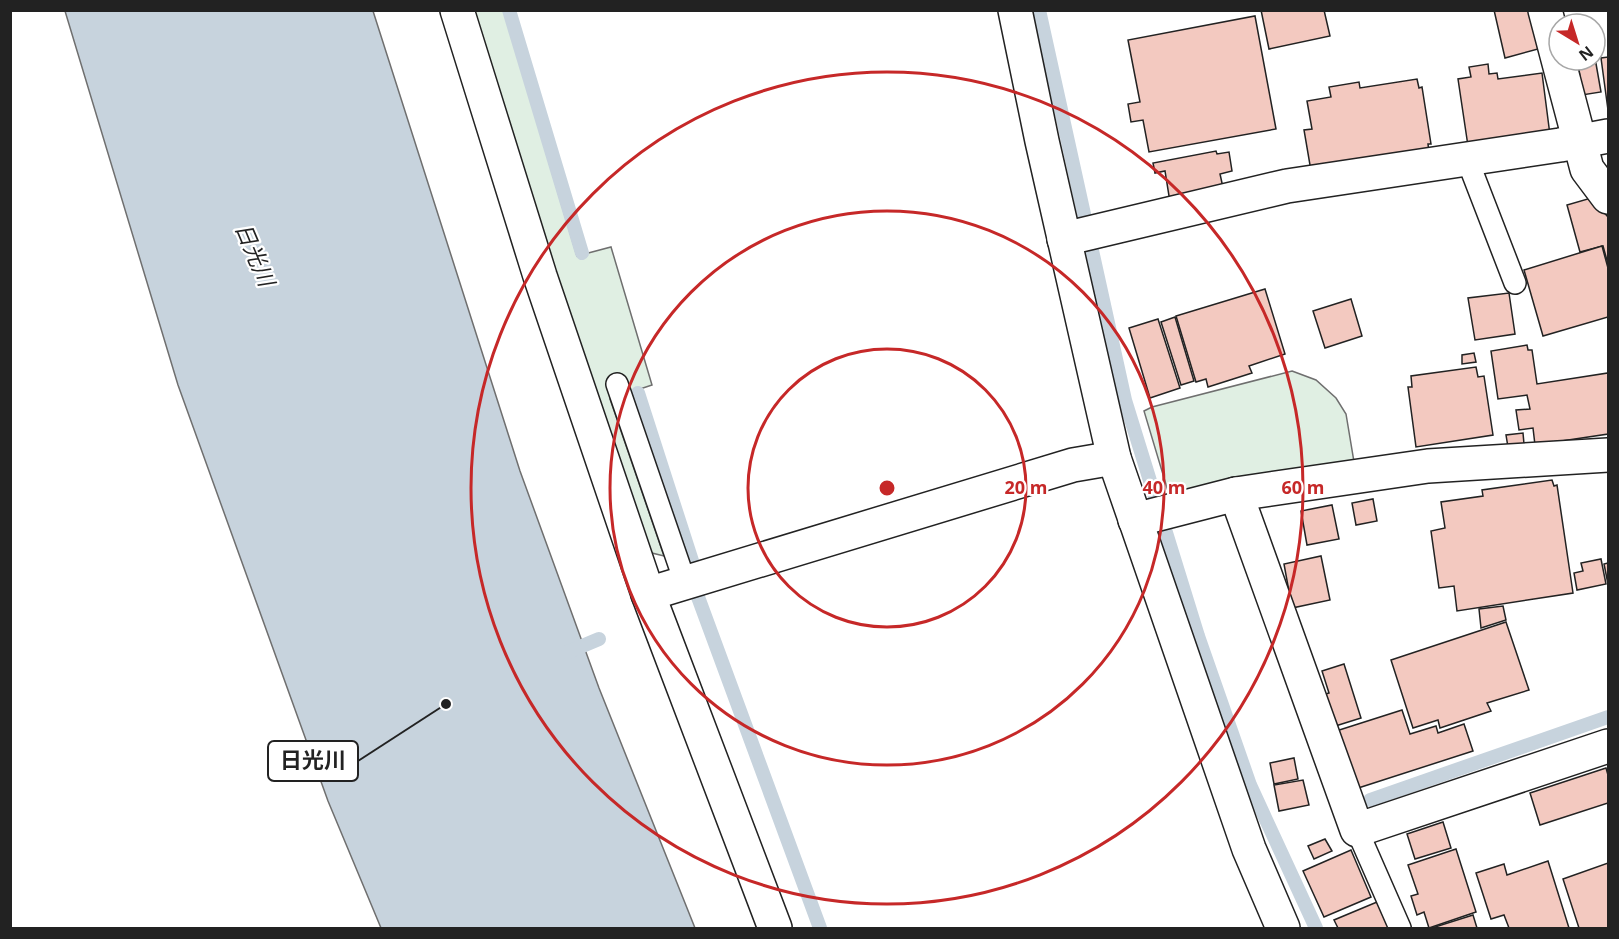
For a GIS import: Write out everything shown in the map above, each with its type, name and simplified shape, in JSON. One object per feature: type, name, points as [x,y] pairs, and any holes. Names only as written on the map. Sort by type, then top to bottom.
[{"type":"street","points":[[457,10],[540,276],[648,594],[775,928]]},
{"type":"street","points":[[1015,10],[1082,235],[1114,458],[1152,515],[1249,849],[1283,928]]},
{"type":"street","points":[[1545,10],[1594,138],[1587,169],[1608,197]]},
{"type":"street","points":[[1082,235],[1287,186],[1594,138]]},
{"type":"street","points":[[1152,515],[1236,494],[1428,466],[1608,455]]},
{"type":"street","points":[[648,594],[1073,465],[1114,458]]},
{"type":"street","points":[[1236,494],[1357,830],[1608,746]]},
{"type":"lane","points":[[1467,159],[1515,283]]},
{"type":"lane","points":[[617,384],[685,582]]},
{"type":"lane","points":[[1357,830],[1400,928]]},
{"type":"green space","points":[[473,11],[504,11],[577,256],[611,247],[652,385],[610,399],[664,556],[648,552],[556,278]]},
{"type":"green space","points":[[1292,371],[1316,380],[1336,398],[1346,414],[1354,462],[1170,498],[1144,411]]},
{"type":"water","points":[[65,11],[373,11],[520,471],[599,688],[695,928],[381,928],[328,801],[178,385]]},
{"type":"building","points":[[1261,10],[1324,10],[1330,36],[1269,49]]},
{"type":"building","points":[[1494,10],[1529,10],[1538,49],[1505,58]]},
{"type":"building","points":[[1255,16],[1276,129],[1149,152],[1143,120],[1131,122],[1128,104],[1140,102],[1128,40]]},
{"type":"building","points":[[1607,57],[1608,110],[1603,72],[1607,72]]},
{"type":"building","points":[[1488,64],[1489,74],[1497,73],[1498,79],[1542,73],[1550,135],[1468,146],[1458,79],[1471,77],[1469,67]]},
{"type":"building","points":[[1579,72],[1597,72],[1601,92],[1582,95]]},
{"type":"building","points":[[1417,79],[1419,88],[1422,87],[1431,144],[1428,144],[1429,152],[1311,171],[1304,130],[1312,129],[1307,101],[1331,97],[1329,87],[1359,82],[1360,88]]},
{"type":"building","points":[[1216,151],[1217,154],[1229,152],[1232,171],[1220,174],[1224,192],[1170,202],[1165,171],[1155,173],[1153,163]]},
{"type":"building","points":[[1591,198],[1608,217],[1608,264],[1603,246],[1580,252],[1567,205]]},
{"type":"building","points":[[1602,246],[1608,268],[1608,317],[1543,336],[1524,270]]},
{"type":"building","points":[[1265,289],[1285,354],[1249,366],[1252,373],[1208,387],[1206,379],[1196,382],[1176,316]]},
{"type":"building","points":[[1509,293],[1515,334],[1475,340],[1468,298]]},
{"type":"building","points":[[1351,299],[1362,336],[1325,348],[1313,311]]},
{"type":"building","points":[[1175,317],[1194,381],[1181,385],[1161,322]]},
{"type":"building","points":[[1158,319],[1180,388],[1150,398],[1129,328]]},
{"type":"building","points":[[1527,345],[1528,350],[1532,350],[1537,384],[1608,373],[1608,434],[1535,445],[1533,428],[1519,430],[1516,410],[1530,409],[1527,395],[1498,399],[1491,351]]},
{"type":"building","points":[[1474,353],[1476,362],[1462,364],[1462,355]]},
{"type":"building","points":[[1476,367],[1478,377],[1484,376],[1493,435],[1416,447],[1408,387],[1412,387],[1411,376]]},
{"type":"building","points":[[1523,433],[1524,444],[1508,447],[1506,435]]},
{"type":"building","points":[[1552,480],[1554,486],[1557,485],[1573,593],[1457,611],[1454,586],[1439,588],[1431,531],[1445,528],[1441,502],[1483,496],[1482,490]]},
{"type":"building","points":[[1373,499],[1377,521],[1356,525],[1352,503]]},
{"type":"building","points":[[1332,505],[1339,539],[1307,545],[1301,511]]},
{"type":"building","points":[[1321,556],[1330,600],[1292,608],[1284,564]]},
{"type":"building","points":[[1601,559],[1606,584],[1577,590],[1574,573],[1583,571],[1581,563]]},
{"type":"building","points":[[1608,563],[1608,584],[1604,564]]},
{"type":"building","points":[[1503,606],[1506,620],[1481,628],[1479,609]]},
{"type":"building","points":[[1506,622],[1529,690],[1487,703],[1491,711],[1440,728],[1438,720],[1413,728],[1391,660]]},
{"type":"building","points":[[1344,664],[1361,718],[1329,728],[1319,696],[1329,693],[1322,671]]},
{"type":"building","points":[[1402,710],[1410,734],[1436,726],[1438,733],[1464,724],[1473,751],[1352,790],[1333,732]]},
{"type":"building","points":[[1294,758],[1298,779],[1274,784],[1270,763]]},
{"type":"building","points":[[1606,768],[1608,803],[1540,825],[1530,793]]},
{"type":"building","points":[[1303,780],[1309,805],[1279,811],[1274,785]]},
{"type":"building","points":[[1443,822],[1451,848],[1415,859],[1407,834]]},
{"type":"building","points":[[1325,839],[1332,851],[1314,859],[1308,846]]},
{"type":"building","points":[[1456,849],[1476,912],[1429,928],[1424,912],[1417,915],[1411,896],[1418,894],[1408,865]]},
{"type":"building","points":[[1351,850],[1371,897],[1324,917],[1303,871]]},
{"type":"building","points":[[1548,861],[1569,928],[1509,928],[1504,915],[1491,919],[1476,873],[1504,864],[1507,875]]},
{"type":"building","points":[[1608,863],[1608,928],[1579,928],[1563,879]]},
{"type":"building","points":[[1377,902],[1389,928],[1338,928],[1334,920]]},
{"type":"building","points":[[1473,915],[1477,928],[1435,928],[1435,927]]},
{"type":"waterway","points":[[509,10],[582,253]]},
{"type":"waterway","points":[[1039,10],[1125,400],[1198,636],[1250,785],[1316,928]]},
{"type":"waterway","points":[[638,393],[693,564]]},
{"type":"waterway","points":[[698,597],[820,928]]},
{"type":"waterway","points":[[568,652],[599,639]]},
{"type":"waterway","points":[[1370,800],[1608,717]]},
{"type":"place","name":"日光川","points":[[446,704]]}]
